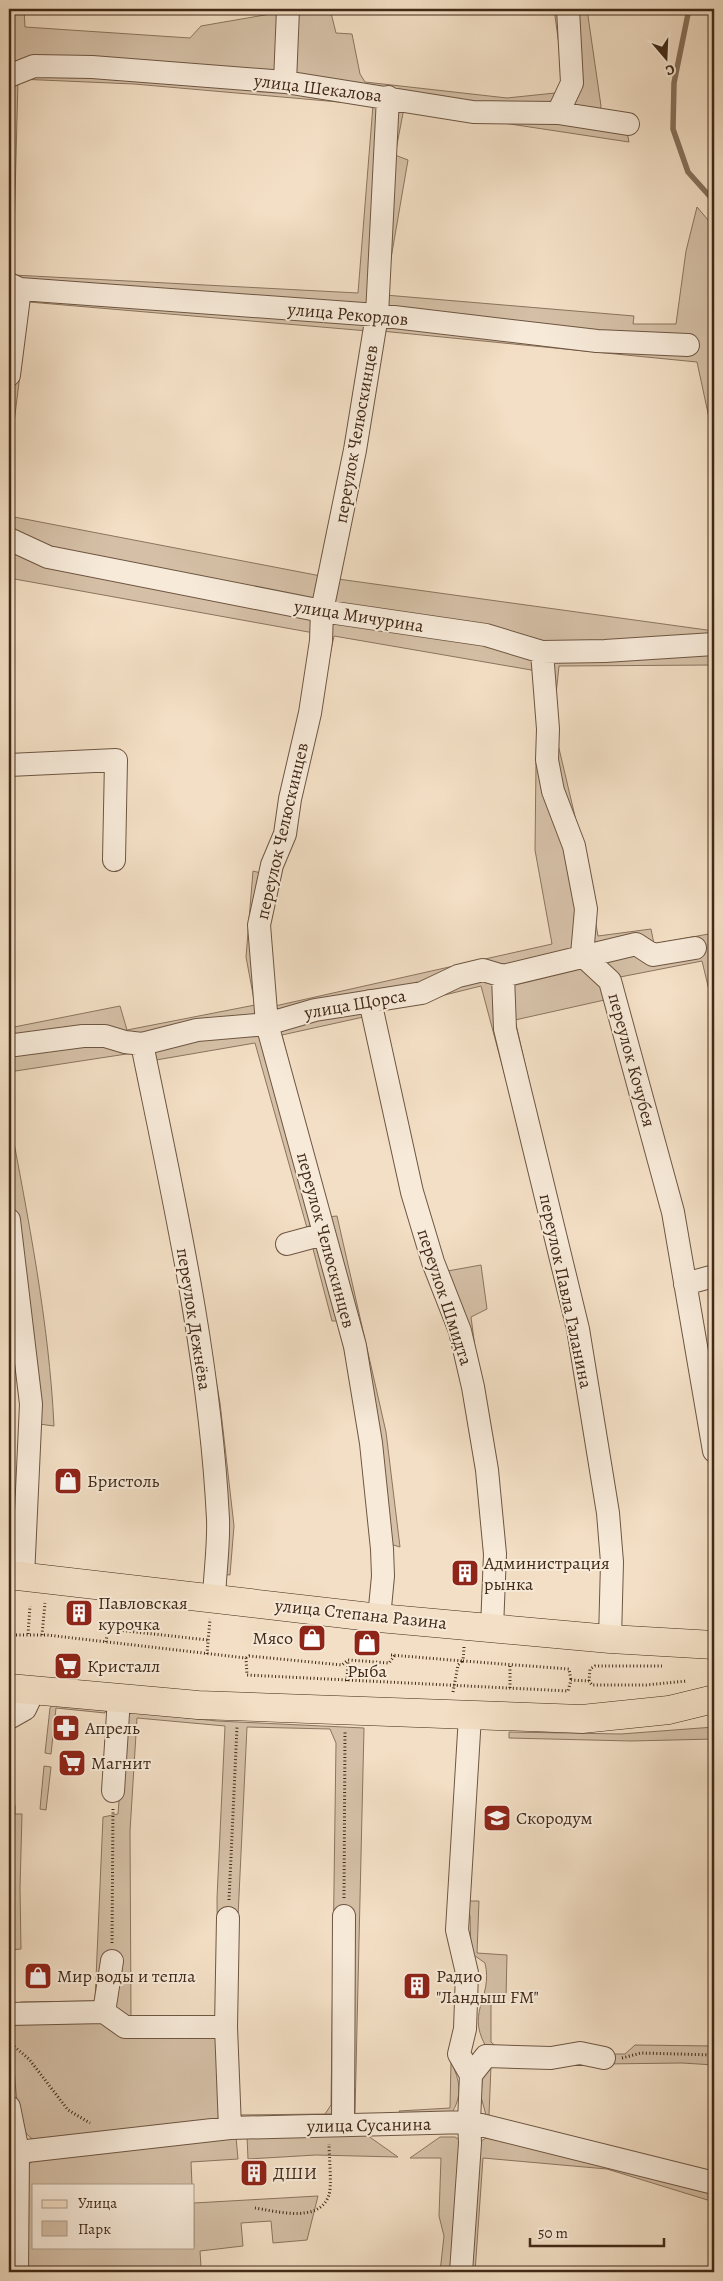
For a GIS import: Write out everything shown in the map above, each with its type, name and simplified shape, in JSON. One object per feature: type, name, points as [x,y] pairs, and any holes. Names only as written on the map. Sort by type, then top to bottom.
[{"type":"main road","name":"улица Степана Разина","points":[[16,1576],[212,1606],[379,1618],[610,1639],[714,1644]]},
{"type":"main road","points":[[22,1689],[198,1706],[582,1719],[669,1710],[714,1699]]},
{"type":"street","points":[[285,82],[288,9]]},
{"type":"street","points":[[558,113],[572,83],[568,9]]},
{"type":"street","name":"улица Шекалова","points":[[9,76],[34,66],[92,67],[285,82],[473,112],[558,113],[628,124]]},
{"type":"street","name":"переулок Челюскинцев","points":[[379,1618],[383,1576],[382,1558],[371,1443],[355,1346],[267,1024],[259,925],[272,865],[285,834],[290,799],[310,713],[321,641],[322,611],[355,450],[377,316],[388,97]]},
{"type":"street","points":[[9,375],[14,287]]},
{"type":"street","name":"улица Рекордов","points":[[14,287],[377,316],[597,341],[688,345]]},
{"type":"street","name":"улица Мичурина","points":[[9,539],[48,558],[322,611],[486,635],[542,652],[605,651],[714,644]]},
{"type":"street","points":[[542,652],[548,729],[547,760],[553,791],[574,846],[586,909],[582,955]]},
{"type":"street","points":[[9,765],[116,760],[114,860]]},
{"type":"street","name":"улица Щорса","points":[[9,1044],[15,1045],[83,1036],[105,1036],[125,1042],[142,1044],[197,1030],[267,1024],[315,1010],[422,993],[458,976],[483,970],[503,976],[582,955],[636,944],[654,955],[694,948]]},
{"type":"street","name":"переулок Кочубея","points":[[582,955],[610,981],[673,1212],[714,1451]]},
{"type":"street","name":"переулок Павла Галанина","points":[[503,976],[505,1029],[578,1329],[606,1503],[612,1562],[610,1639]]},
{"type":"street","name":"переулок Шмидта","points":[[370,1001],[412,1192],[433,1262],[460,1331],[473,1387],[487,1470],[495,1554],[492,1628]]},
{"type":"street","name":"переулок Дежнёва","points":[[142,1044],[190,1282],[208,1410],[218,1520],[212,1606]]},
{"type":"street","points":[[9,1220],[31,1404],[16,1576]]},
{"type":"street","points":[[286,1244],[324,1234]]},
{"type":"street","points":[[686,1284],[714,1276]]},
{"type":"street","points":[[9,1718],[25,1709],[22,1689]]},
{"type":"street","points":[[112,1791],[119,1698]]},
{"type":"street","points":[[461,2272],[470,2143],[471,2075],[459,2054],[465,2029],[467,1973],[457,1930],[470,1716]]},
{"type":"street","points":[[336,2126],[344,1916]]},
{"type":"street","points":[[228,1918],[226,2028],[230,2128]]},
{"type":"street","points":[[104,2012],[112,1961]]},
{"type":"street","points":[[9,2014],[104,2012],[125,2028],[226,2028]]},
{"type":"street","points":[[465,2029],[486,2056]]},
{"type":"street","points":[[486,2056],[551,2058],[580,2053],[604,2058]]},
{"type":"street","points":[[471,2075],[486,2056]]},
{"type":"street","points":[[9,2107],[19,2270]]},
{"type":"street","name":"улица Сусанина","points":[[13,2154],[230,2128],[469,2122],[714,2183]]},
{"type":"path","points":[[42,1634],[45,1603]]},
{"type":"path","points":[[28,1634],[30,1606]]},
{"type":"path","points":[[207,1654],[212,1606]]},
{"type":"path","points":[[106,1642],[108,1629],[208,1640]]},
{"type":"path","points":[[9,1634],[42,1634],[207,1654],[342,1665],[348,1660],[389,1663],[393,1655],[569,1668],[571,1680],[568,1692],[248,1675],[246,1658]]},
{"type":"path","points":[[455,1685],[458,1665],[463,1661],[464,1643]]},
{"type":"path","points":[[347,1681],[348,1660]]},
{"type":"path","points":[[510,1664],[510,1688]]},
{"type":"path","points":[[588,1681],[590,1669],[595,1666],[664,1666]]},
{"type":"path","points":[[571,1680],[588,1681],[592,1685],[646,1685],[694,1680]]},
{"type":"path","points":[[228,1918],[237,1718]]},
{"type":"path","points":[[344,1916],[345,1723]]},
{"type":"path","points":[[112,1791],[112,1961]]},
{"type":"path","points":[[9,2042],[30,2059],[68,2110],[118,2140]]},
{"type":"path","points":[[604,2058],[627,2058],[642,2053],[714,2055]]},
{"type":"path","points":[[255,2208],[304,2214],[318,2208],[329,2195],[336,2126]]},
{"type":"green space","points":[[9,9],[24,9],[25,27],[190,38],[201,26],[282,12],[281,77],[9,70]]},
{"type":"green space","points":[[292,9],[330,9],[336,33],[352,34],[360,74],[365,82],[507,98],[555,93],[564,81],[554,9],[564,9],[569,83],[554,109],[472,108],[291,78]]},
{"type":"green space","points":[[571,9],[587,9],[601,106],[599,116],[562,110]]},
{"type":"green space","points":[[33,72],[384,100],[370,307],[9,278],[9,82]],"holes":[[[18,79],[134,84],[373,105],[358,293],[13,275]]]},
{"type":"green space","points":[[392,102],[626,127],[629,142],[404,108],[395,155],[408,160],[385,293]]},
{"type":"green space","points":[[697,207],[714,227],[714,441],[697,362],[381,331],[386,311],[385,295],[634,316],[633,324],[676,324],[686,251]]},
{"type":"green space","points":[[25,293],[372,320],[319,603],[51,554],[9,534],[9,516],[321,576],[368,331],[29,302],[9,463],[9,401]]},
{"type":"green space","points":[[9,544],[312,615],[314,633],[9,578]]},
{"type":"green space","points":[[338,579],[714,631],[714,639],[542,644],[331,606]]},
{"type":"green space","points":[[337,620],[484,641],[533,657],[537,671],[334,636],[322,692],[329,626]]},
{"type":"green space","points":[[714,651],[714,665],[559,666],[553,723],[550,660]]},
{"type":"green space","points":[[553,723],[582,846],[559,790],[552,757]]},
{"type":"green space","points":[[536,763],[566,848],[577,909],[575,943],[566,952],[421,988],[274,1013],[275,1006],[552,944],[535,850]]},
{"type":"green space","points":[[253,871],[261,873],[261,1020],[151,1037],[9,1039],[9,1028],[120,1006],[127,1030],[255,1005],[246,957]]},
{"type":"green space","points":[[594,913],[598,936],[651,929],[654,944],[714,933],[714,1011],[702,961],[615,978],[594,959],[635,951],[700,952],[588,946]]},
{"type":"green space","points":[[568,966],[593,976],[609,999],[515,1020],[545,1152],[511,1028],[512,995],[515,985],[525,975]]},
{"type":"green space","points":[[458,980],[499,980],[561,1286],[481,986],[380,1011],[375,1004]]},
{"type":"green space","points":[[366,1007],[368,1016],[282,1035],[327,1217],[337,1216],[386,1432],[400,1547],[387,1543],[274,1027]]},
{"type":"green space","points":[[262,1031],[313,1221],[307,1228],[255,1043],[156,1060],[187,1214],[220,1403],[234,1526],[230,1575],[220,1574],[223,1518],[146,1049]]},
{"type":"green space","points":[[83,1041],[133,1053],[9,1072],[9,1051]]},
{"type":"green space","points":[[9,1116],[43,1309],[54,1426],[39,1424],[9,1170]]},
{"type":"green space","points":[[312,1245],[320,1245],[349,1348],[355,1399],[338,1321],[332,1321]]},
{"type":"green space","points":[[481,1265],[487,1309],[471,1317],[482,1401],[442,1272]]},
{"type":"green space","points":[[53,1704],[106,1709],[105,1713],[56,1708],[51,1754],[45,1753],[50,1708]]},
{"type":"green space","points":[[131,1712],[217,1721],[364,1728],[355,2113],[326,2114],[286,2123],[246,2124],[238,2115],[325,2114],[331,2105],[336,1743],[330,1729],[247,1727],[234,2001],[222,2114],[210,2125],[42,2144],[29,2136],[24,2130],[18,2115],[9,2011],[21,2002],[95,2001],[103,1817],[118,1814],[125,1721]],"holes":[[[137,1718],[225,1726],[217,1898],[218,2020],[131,2018],[130,1831]]]},
{"type":"green space","points":[[714,1727],[714,1739],[631,1741],[509,1738],[509,1732],[621,1734]]},
{"type":"green space","points":[[44,1766],[51,1767],[46,1810],[40,1809]]},
{"type":"green space","points":[[9,1805],[15,1805],[15,1814],[22,1814],[21,1949],[9,1950]]},
{"type":"green space","points":[[465,1901],[479,1901],[477,1953],[507,1955],[506,1997],[491,1997],[491,2042],[499,2049],[490,2053],[482,2039],[478,2016],[486,1987],[485,1963],[471,1953],[470,1916]]},
{"type":"green space","points":[[635,2045],[714,2046],[714,2065],[682,2063],[603,2064],[605,2054],[625,2054]]},
{"type":"green space","points":[[451,2062],[458,2082],[459,2094],[451,2114],[402,2116],[399,2111],[450,2108]]},
{"type":"green space","points":[[491,2066],[488,2122],[481,2097],[483,2068]]},
{"type":"green space","points":[[364,2133],[398,2157],[316,2155],[248,2159],[247,2136]]},
{"type":"green space","points":[[236,2137],[238,2159],[191,2162],[192,2184],[32,2184],[32,2248],[195,2248],[195,2203],[318,2196],[307,2240],[273,2243],[271,2221],[241,2223],[243,2246],[200,2251],[201,2267],[171,2272],[31,2272],[23,2265],[26,2167],[35,2159]]},
{"type":"green space","points":[[440,2137],[455,2137],[463,2142],[457,2272],[440,2272],[444,2236],[439,2216],[441,2158],[410,2158]]},
{"type":"green space","points":[[486,2138],[568,2153],[714,2192],[714,2202],[607,2169],[483,2158],[475,2272],[466,2272],[478,2143]]},
{"type":"waterway","points":[[689,9],[674,83],[673,129],[688,172],[714,201]]},
{"type":"place","name":"Бристоль","points":[[68,1481]]},
{"type":"place","name":"Администрация рынка","points":[[465,1573]]},
{"type":"place","name":"Павловская курочка","points":[[79,1613]]},
{"type":"place","name":"Мясо","points":[[312,1638]]},
{"type":"place","name":"Рыба","points":[[367,1643]]},
{"type":"place","name":"Кристалл","points":[[68,1666]]},
{"type":"place","name":"Апрель","points":[[66,1728]]},
{"type":"place","name":"Магнит","points":[[72,1763]]},
{"type":"place","name":"Скородум","points":[[497,1818]]},
{"type":"place","name":"Мир воды и тепла","points":[[38,1976]]},
{"type":"place","name":"Радио \"Ландыш FM\"","points":[[417,1986]]},
{"type":"place","name":"ДШИ","points":[[254,2173]]}]
